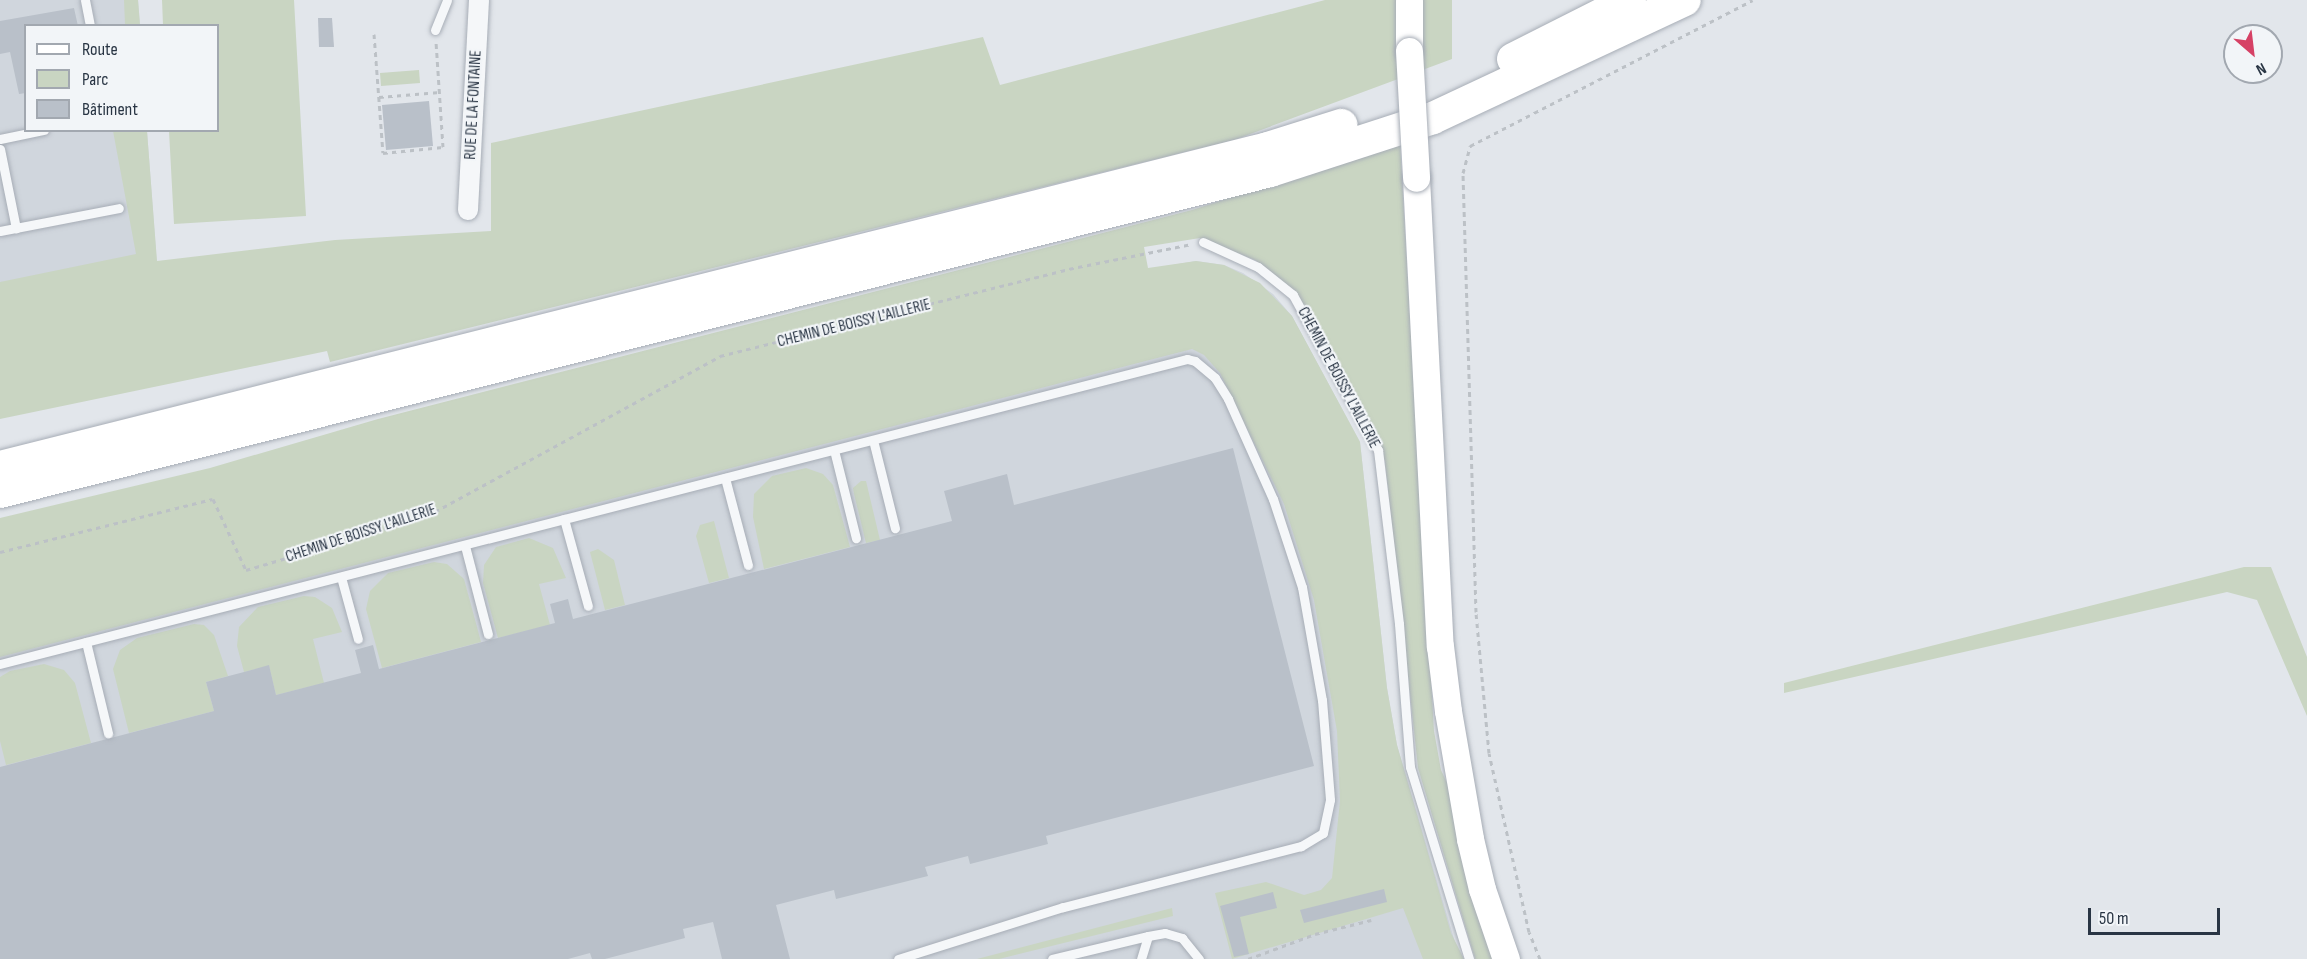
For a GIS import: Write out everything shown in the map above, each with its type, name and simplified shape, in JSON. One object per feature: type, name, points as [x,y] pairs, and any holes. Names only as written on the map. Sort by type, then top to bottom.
[{"type":"highway","points":[[0,467],[1268,148],[1431,96],[1630,0]]},
{"type":"highway","points":[[0,492],[1270,171],[1433,118],[1684,0]]},
{"type":"main road","points":[[1408,0],[1440,646],[1448,711],[1470,839],[1506,959]]},
{"type":"street","name":"RUE DE LA FONTAINE","points":[[468,210],[479,0]]},
{"type":"lane","points":[[85,0],[90,24]]},
{"type":"lane","points":[[435,30],[447,0]]},
{"type":"lane","points":[[0,139],[34,132]]},
{"type":"lane","points":[[0,149],[16,228]]},
{"type":"lane","points":[[0,231],[119,208]]},
{"type":"lane","name":"CHEMIN DE BOISSY L'AILLERIE","points":[[1203,242],[1258,267],[1293,295],[1378,450],[1400,624],[1410,767],[1469,959]]},
{"type":"lane","points":[[0,664],[1187,359],[1205,368],[1221,387],[1255,458],[1286,535],[1302,587],[1322,700],[1330,800],[1328,824],[1314,841],[1064,907],[898,959]]},
{"type":"lane","points":[[873,440],[895,528]]},
{"type":"lane","points":[[834,450],[856,538]]},
{"type":"lane","points":[[725,478],[748,565]]},
{"type":"lane","points":[[564,519],[588,606]]},
{"type":"lane","points":[[465,546],[488,634]]},
{"type":"lane","points":[[341,577],[358,639]]},
{"type":"lane","points":[[86,642],[108,733]]},
{"type":"lane","points":[[1052,959],[1165,933],[1182,938],[1199,959]]},
{"type":"lane","points":[[1141,959],[1148,936]]},
{"type":"path","points":[[1540,959],[1529,932],[1488,741],[1476,612],[1463,173],[1470,146],[1753,0]]},
{"type":"path","points":[[374,34],[383,153],[443,147],[435,30]]},
{"type":"path","points":[[379,97],[440,92]]},
{"type":"path","name":"CHEMIN DE BOISSY L'AILLERIE","points":[[0,552],[213,499],[246,570],[427,516],[720,356],[1078,267],[1203,242]]},
{"type":"path","points":[[1248,959],[1315,934],[1371,920]]},
{"type":"shaded area","points":[[0,0],[138,0],[140,24],[24,24],[24,132],[147,132],[159,292],[0,321]]},
{"type":"shaded area","points":[[1196,261],[1224,265],[1243,273],[1273,294],[1292,316],[1360,442],[1387,688],[1397,745],[1460,959],[0,959],[0,612],[1124,273]]},
{"type":"green space","points":[[124,0],[138,0],[140,24],[125,24]]},
{"type":"green space","points":[[162,0],[294,0],[306,216],[174,224],[169,132],[219,132],[219,24],[163,24]]},
{"type":"green space","points":[[1325,0],[1452,0],[1452,59],[1234,140],[330,362],[327,351],[0,419],[0,282],[136,254],[113,132],[147,132],[157,261],[335,240],[491,231],[491,143],[983,37],[1000,85]]},
{"type":"green space","points":[[419,70],[420,83],[381,86],[380,73]]},
{"type":"green space","points":[[1400,143],[1434,731],[1441,770],[1452,794],[1496,959],[1475,959],[1418,768],[1385,462],[1379,445],[1295,291],[1255,260],[1200,238],[1144,247],[1148,268],[1196,261],[1224,265],[1260,283],[1292,316],[1360,442],[1387,688],[1397,745],[1451,933],[1464,959],[1423,959],[1403,908],[1232,959],[1215,893],[1266,882],[1304,895],[1321,890],[1332,878],[1340,801],[1337,731],[1314,600],[1284,504],[1220,373],[1204,355],[1192,349],[0,657],[0,518],[210,468],[378,419],[1192,210]]},
{"type":"green space","points":[[806,468],[823,474],[833,485],[850,547],[764,569],[753,517],[754,494],[772,476]]},
{"type":"green space","points":[[861,481],[866,481],[880,540],[866,543],[853,488]]},
{"type":"green space","points":[[714,521],[729,578],[709,583],[696,536],[700,525]]},
{"type":"green space","points":[[529,538],[553,548],[566,578],[539,584],[550,625],[498,638],[483,583],[484,565],[496,547]]},
{"type":"green space","points":[[598,549],[614,560],[625,605],[605,610],[590,552]]},
{"type":"green space","points":[[434,562],[447,564],[464,579],[481,642],[382,668],[366,609],[370,591],[388,573]]},
{"type":"green space","points":[[2244,567],[2271,567],[2307,657],[2307,716],[2257,600],[2227,592],[1784,693],[1784,683]]},
{"type":"green space","points":[[304,596],[315,597],[332,608],[342,632],[313,639],[324,683],[276,695],[269,666],[244,672],[237,646],[239,627],[258,607]]},
{"type":"green space","points":[[194,624],[204,625],[214,635],[228,676],[206,682],[214,711],[129,733],[113,669],[120,650],[137,638]]},
{"type":"green space","points":[[44,664],[64,670],[75,683],[91,743],[6,765],[0,741],[0,677],[10,671]]},
{"type":"green space","points":[[1172,908],[1173,916],[999,959],[977,959]]},
{"type":"building","points":[[74,8],[78,24],[24,24],[24,93],[19,94],[10,52],[0,54],[0,21]]},
{"type":"building","points":[[318,18],[332,18],[334,47],[319,47]]},
{"type":"building","points":[[429,101],[433,146],[386,150],[382,105]]},
{"type":"building","points":[[1233,448],[1314,766],[1046,836],[1048,844],[970,864],[968,856],[925,867],[928,876],[836,899],[834,890],[776,905],[790,959],[722,959],[713,922],[683,929],[685,938],[605,959],[592,959],[590,953],[568,959],[0,959],[0,767],[214,711],[206,682],[269,665],[276,695],[361,673],[355,650],[373,645],[379,669],[555,623],[550,604],[568,599],[573,619],[952,521],[944,491],[1007,474],[1014,505]]},
{"type":"building","points":[[1384,889],[1387,902],[1304,923],[1300,910]]},
{"type":"building","points":[[1273,892],[1277,908],[1240,917],[1249,954],[1234,957],[1220,906]]}]
